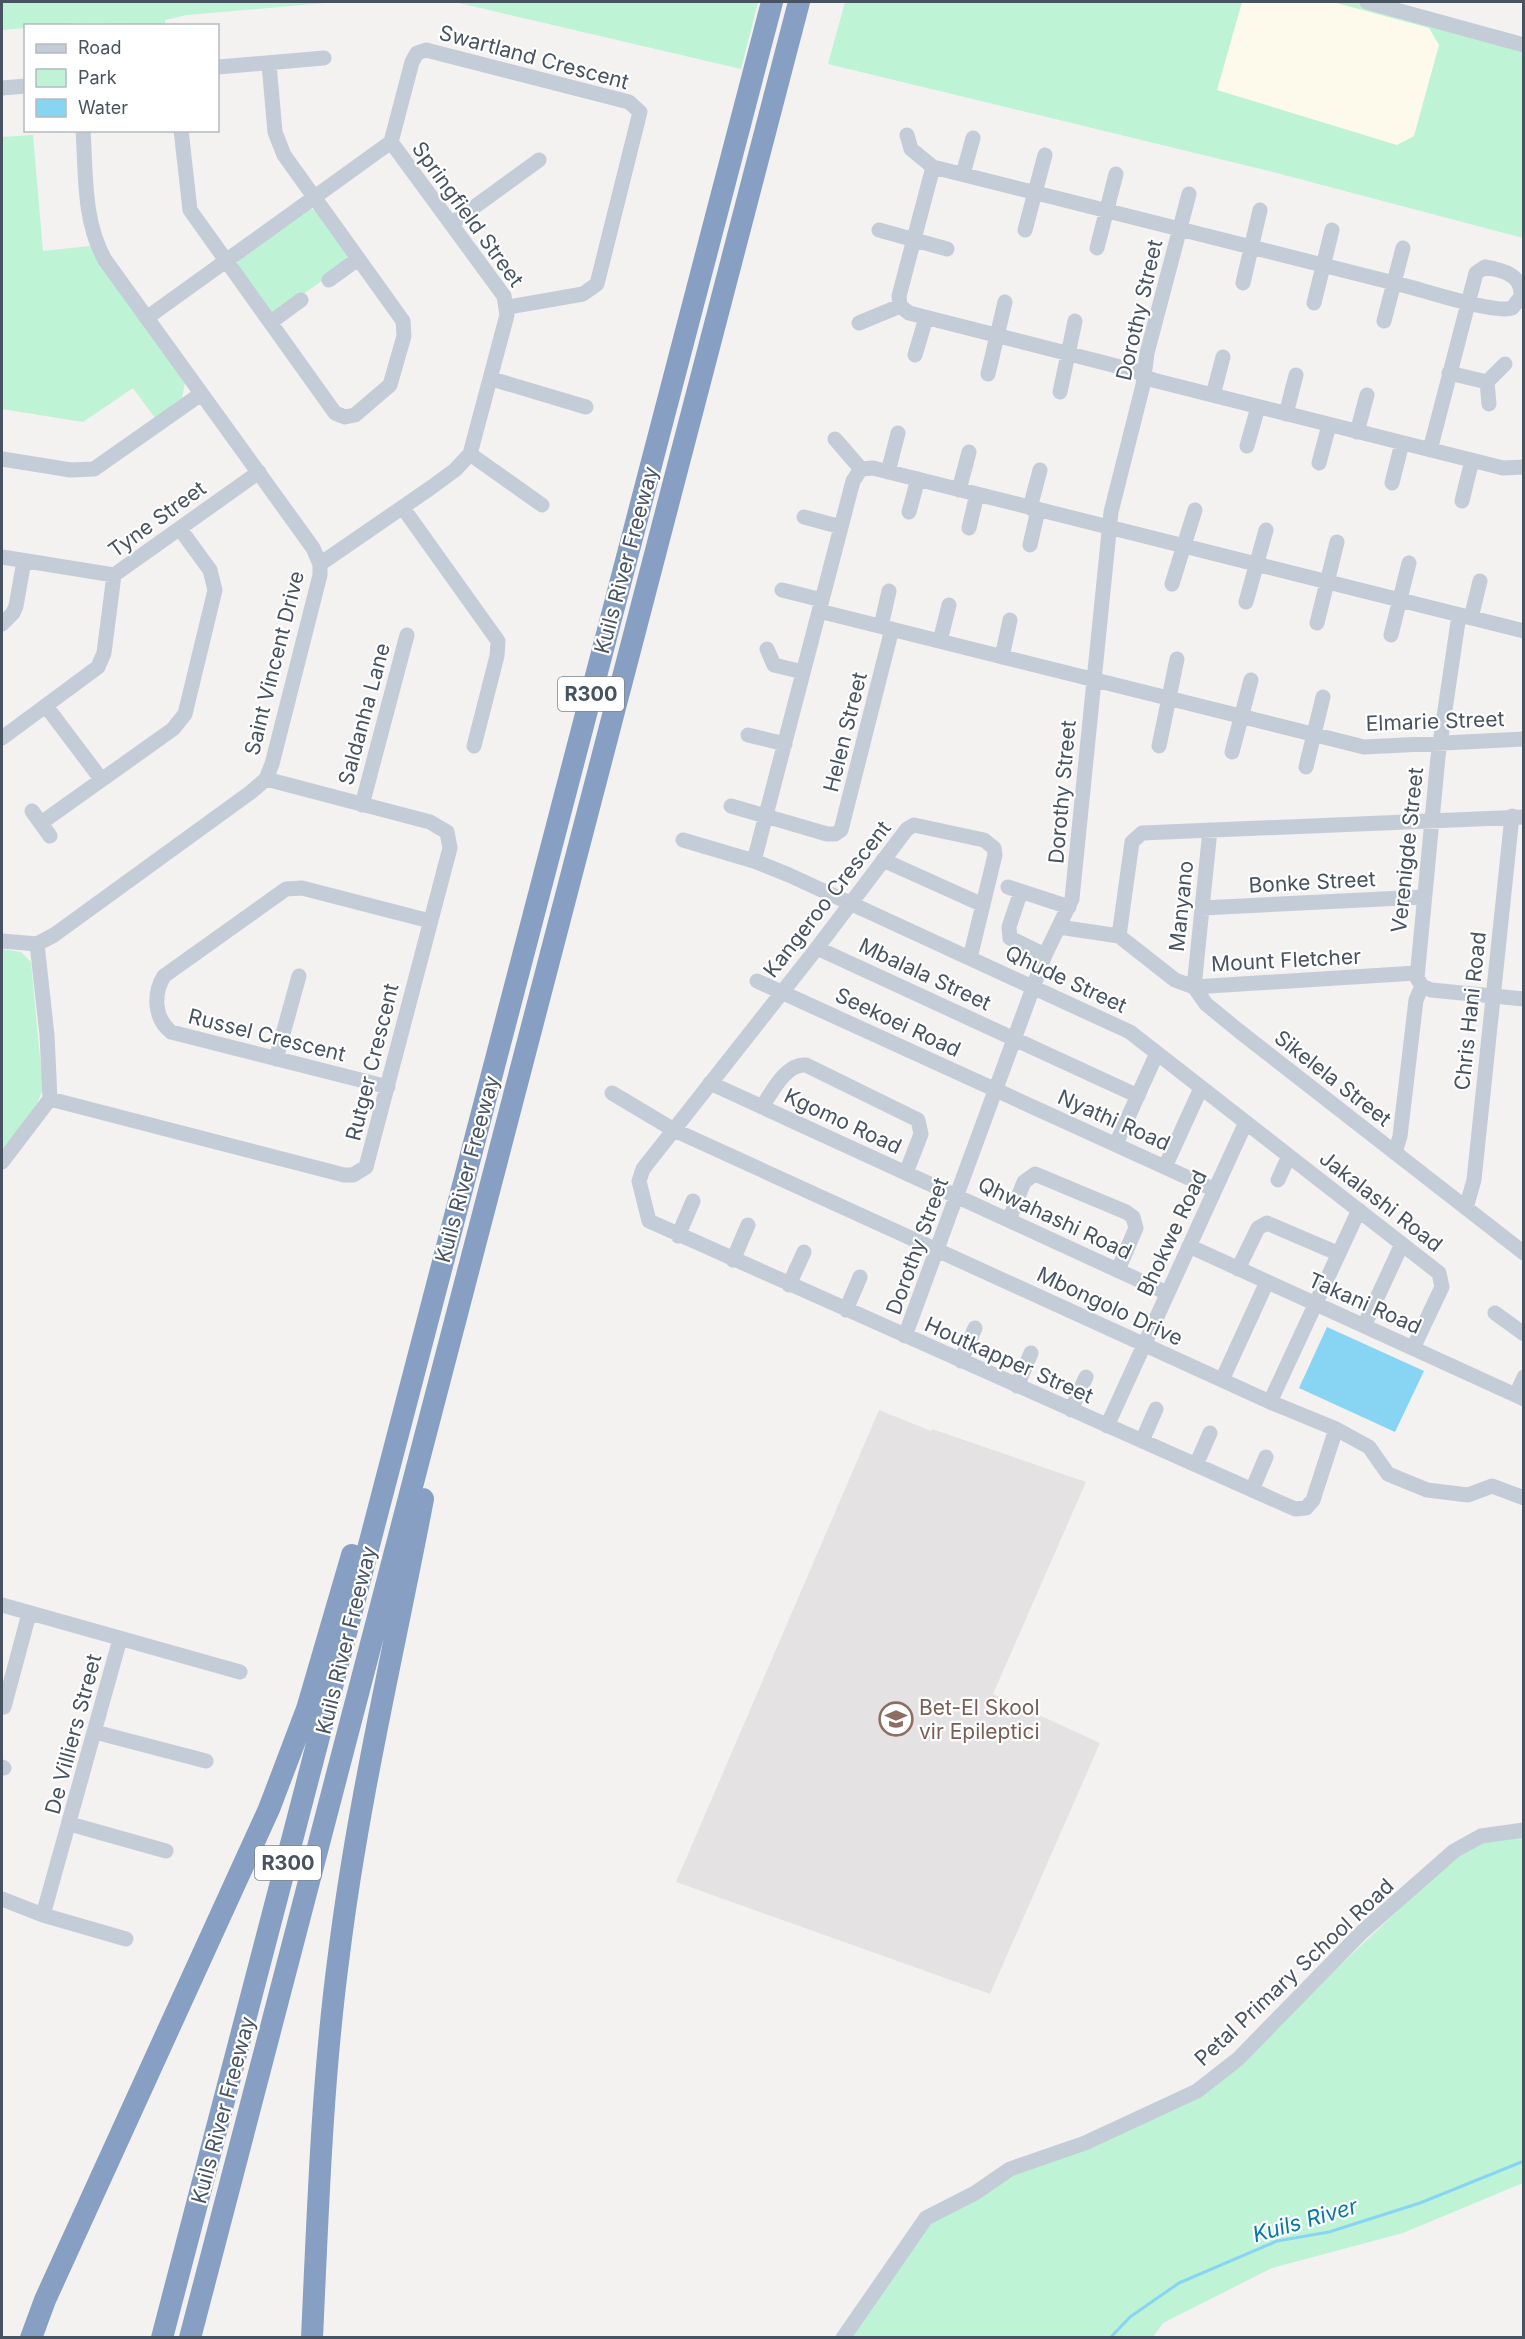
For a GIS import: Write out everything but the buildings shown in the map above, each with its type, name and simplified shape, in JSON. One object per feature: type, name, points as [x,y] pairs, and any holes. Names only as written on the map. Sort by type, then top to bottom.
[{"type":"highway","name":"Kuils River Freeway","points":[[162,2337],[772,2]]},
{"type":"highway","name":"Kuils River Freeway","points":[[190,2337],[799,2]]},
{"type":"highway","points":[[31,2337],[45,2300],[269,1809],[307,1709],[383,1449],[411,1387]]},
{"type":"highway","points":[[312,2337],[322,2115],[339,1951],[360,1815],[428,1469],[435,1397]]},
{"type":"highway","points":[[19,2337],[45,2300]]},
{"type":"street","points":[[1367,2],[1524,45]]},
{"type":"street","name":"Swartland Crescent","points":[[391,142],[412,62],[421,51],[432,50],[618,99],[637,108],[640,118],[597,284],[583,294],[508,307]]},
{"type":"street","points":[[219,67],[324,58]]},
{"type":"street","points":[[181,132],[190,210],[335,413],[345,417],[355,415],[390,385],[404,336],[400,315],[358,259],[278,142],[269,64]]},
{"type":"street","points":[[2,88],[24,86]]},
{"type":"street","name":"Saint Vincent Drive","points":[[37,944],[54,935],[177,847],[252,792],[266,778],[314,603],[320,564],[313,548],[105,260],[95,242],[90,222],[83,132]]},
{"type":"street","points":[[907,135],[911,149],[933,167],[1468,302],[1508,309],[1518,303],[1521,288],[1511,273],[1482,268],[1476,273],[1468,302],[1449,373],[1430,450]]},
{"type":"street","points":[[963,174],[973,138]]},
{"type":"street","name":"Springfield Street","points":[[148,317],[391,142],[504,296],[508,307],[492,379],[470,454],[455,470],[320,564]]},
{"type":"street","points":[[1025,230],[1045,155]]},
{"type":"street","points":[[450,224],[538,160]]},
{"type":"street","points":[[933,167],[899,296],[900,306],[909,313],[1068,354],[1144,375],[1153,380],[1357,432],[1503,468],[1524,467]]},
{"type":"street","points":[[1097,248],[1116,174]]},
{"type":"street","name":"Dorothy Street","points":[[905,1336],[958,1197],[1045,955],[1069,907],[1074,886],[1109,528],[1147,353],[1189,194]]},
{"type":"street","points":[[1243,283],[1260,210]]},
{"type":"street","points":[[879,230],[947,249]]},
{"type":"street","points":[[1314,303],[1332,230]]},
{"type":"street","points":[[1384,321],[1403,248]]},
{"type":"street","points":[[329,280],[358,259]]},
{"type":"street","points":[[271,322],[301,300]]},
{"type":"street","points":[[988,374],[1005,302]]},
{"type":"street","points":[[859,323],[900,306]]},
{"type":"street","points":[[915,355],[926,318]]},
{"type":"street","points":[[1060,392],[1075,321]]},
{"type":"street","points":[[1213,395],[1223,357]]},
{"type":"street","points":[[1487,382],[1505,364]]},
{"type":"street","points":[[1449,373],[1487,382]]},
{"type":"street","points":[[1286,414],[1296,375]]},
{"type":"street","points":[[492,379],[586,407]]},
{"type":"street","points":[[1487,382],[1489,404]]},
{"type":"street","points":[[2,459],[72,470],[94,469],[201,394]]},
{"type":"street","points":[[1357,432],[1367,395]]},
{"type":"street","points":[[1247,446],[1258,407]]},
{"type":"street","points":[[1319,463],[1329,424]]},
{"type":"street","points":[[888,472],[897,433]]},
{"type":"street","points":[[835,439],[861,470]]},
{"type":"street","points":[[1392,483],[1402,443]]},
{"type":"street","points":[[959,490],[969,452]]},
{"type":"street","points":[[470,454],[542,505]]},
{"type":"street","points":[[1461,501],[1472,460]]},
{"type":"street","points":[[754,861],[854,476],[861,470],[869,468],[918,479],[1524,631]]},
{"type":"street","points":[[1030,545],[1040,470]]},
{"type":"street","name":"Tyne Street","points":[[2,557],[114,576],[259,472]]},
{"type":"street","points":[[909,512],[918,479]]},
{"type":"street","points":[[969,528],[977,494]]},
{"type":"street","points":[[403,507],[498,641],[497,656],[474,746]]},
{"type":"street","points":[[1172,584],[1195,510]]},
{"type":"street","points":[[804,517],[841,527]]},
{"type":"street","points":[[50,836],[36,817],[101,779],[173,729],[184,714],[215,590],[210,570],[180,529]]},
{"type":"street","points":[[1245,602],[1266,530]]},
{"type":"street","points":[[1317,623],[1337,542]]},
{"type":"street","points":[[2,624],[14,613],[24,561]]},
{"type":"street","points":[[1391,636],[1409,563]]},
{"type":"street","points":[[2,738],[93,672],[101,662],[114,576]]},
{"type":"street","name":"Verenigde Street","points":[[1395,1153],[1400,1136],[1419,980],[1423,897],[1441,743],[1465,616],[1480,581]]},
{"type":"street","name":"Elmarie Street","points":[[782,590],[820,606],[886,628],[1370,747],[1524,739]]},
{"type":"street","points":[[886,628],[889,591]]},
{"type":"street","points":[[940,641],[949,605]]},
{"type":"street","points":[[1002,657],[1010,620]]},
{"type":"street","name":"Helen Street","points":[[766,816],[827,834],[835,834],[843,827],[886,628]]},
{"type":"street","name":"Saldanha Lane","points":[[362,805],[407,634]]},
{"type":"street","points":[[767,649],[774,665],[803,672]]},
{"type":"street","points":[[1159,746],[1178,659]]},
{"type":"street","points":[[1232,752],[1251,680]]},
{"type":"street","points":[[1306,767],[1323,697]]},
{"type":"street","points":[[46,706],[101,779]]},
{"type":"street","points":[[748,735],[784,744]]},
{"type":"street","name":"Rutger Crescent","points":[[50,1099],[353,1175],[366,1167],[450,848],[447,832],[430,822],[266,778]]},
{"type":"street","points":[[731,806],[766,816]]},
{"type":"street","points":[[1119,936],[1131,845],[1135,836],[1142,833],[1518,817]]},
{"type":"street","name":"Chris Hani Road","points":[[1466,1208],[1474,1180],[1493,996],[1518,817]]},
{"type":"street","name":"Kangeroo Crescent","points":[[674,1130],[818,948],[907,829],[914,825],[988,840],[993,845],[995,855],[970,958]]},
{"type":"street","name":"Manyano","points":[[1194,987],[1210,830]]},
{"type":"street","name":"Qhude Street","points":[[683,840],[754,861],[851,903],[1122,1028],[1246,1122]]},
{"type":"street","points":[[884,860],[983,905]]},
{"type":"street","name":"Russel Crescent","points":[[388,1087],[171,1032],[160,1020],[157,994],[164,976],[286,889],[302,888],[430,921]]},
{"type":"street","points":[[1045,955],[1010,939],[1009,927],[1014,889],[1069,907]]},
{"type":"street","name":"Bonke Street","points":[[1202,908],[1423,897]]},
{"type":"street","name":"Sikelela Street","points":[[1059,927],[1119,936],[1175,980],[1194,987],[1206,1004],[1524,1253]]},
{"type":"street","points":[[2,941],[37,944],[47,1035],[50,1099],[2,1162]]},
{"type":"street","name":"Mbalala Street","points":[[818,948],[1138,1096]]},
{"type":"street","points":[[276,1059],[298,976]]},
{"type":"street","points":[[1419,980],[1431,990],[1524,999]]},
{"type":"street","name":"Mount Fletcher","points":[[1194,987],[1419,980]]},
{"type":"street","name":"Seekoei Road","points":[[757,981],[996,1090]]},
{"type":"street","points":[[1116,1144],[1157,1053]]},
{"type":"street","points":[[762,1107],[793,1066],[810,1067],[918,1120],[921,1134],[906,1173]]},
{"type":"street","name":"Kgomo Road","points":[[710,1083],[958,1197]]},
{"type":"street","points":[[1165,1167],[1201,1088]]},
{"type":"street","name":"Nyathi Road","points":[[996,1090],[1215,1190]]},
{"type":"street","name":"Mbongolo Drive","points":[[612,1094],[674,1130],[1270,1402],[1336,1429],[1369,1447],[1388,1474],[1427,1490],[1468,1495],[1492,1486],[1524,1498]]},
{"type":"street","name":"Jakalashi Road","points":[[1246,1122],[1436,1270],[1442,1283],[1413,1348]]},
{"type":"street","name":"Bhokwe Road","points":[[1107,1426],[1246,1122]]},
{"type":"street","name":"Houtkapper Street","points":[[674,1130],[643,1168],[639,1178],[649,1221],[678,1236],[1295,1509],[1309,1506],[1336,1429]]},
{"type":"street","name":"Jakalashi Road","points":[[1278,1180],[1289,1156]]},
{"type":"street","points":[[1009,1220],[1024,1182],[1035,1174],[1126,1212],[1133,1217],[1136,1228],[1118,1270]]},
{"type":"street","name":"Qhwahashi Road","points":[[958,1197],[1167,1293]]},
{"type":"street","points":[[678,1236],[693,1201]]},
{"type":"street","points":[[1270,1402],[1337,1253],[1359,1210]]},
{"type":"street","points":[[1238,1269],[1258,1228],[1267,1223],[1337,1253]]},
{"type":"street","points":[[733,1260],[748,1225]]},
{"type":"street","points":[[1364,1326],[1402,1244]]},
{"type":"street","name":"Takani Road","points":[[1189,1246],[1520,1397]]},
{"type":"street","points":[[789,1285],[804,1252]]},
{"type":"street","points":[[846,1310],[861,1277]]},
{"type":"street","points":[[1222,1380],[1267,1282]]},
{"type":"street","points":[[1495,1313],[1524,1334]]},
{"type":"street","points":[[961,1361],[975,1328]]},
{"type":"street","points":[[1017,1386],[1031,1353]]},
{"type":"street","points":[[1071,1410],[1086,1377]]},
{"type":"street","points":[[1520,1397],[1524,1377]]},
{"type":"street","points":[[1142,1441],[1156,1409]]},
{"type":"street","points":[[1196,1465],[1210,1433]]},
{"type":"street","points":[[1252,1490],[1266,1457]]},
{"type":"street","name":"De Villiers Street","points":[[2,1605],[120,1639],[43,1915]]},
{"type":"street","points":[[8,1708],[29,1614]]},
{"type":"street","points":[[120,1639],[240,1672]]},
{"type":"street","points":[[95,1732],[206,1761]]},
{"type":"street","points":[[70,1824],[166,1851]]},
{"type":"street","name":"Petal Primary School Road","points":[[843,2337],[926,2218],[975,2193],[1010,2169],[1105,2135],[1197,2091],[1238,2059],[1362,1932],[1454,1851],[1481,1836],[1524,1830]]},
{"type":"street","points":[[2,1899],[43,1915],[126,1939]]},
{"type":"shaded area","points":[[1242,2],[1333,2],[1430,28],[1439,45],[1414,136],[1397,146],[1217,90]]},
{"type":"shaded area","name":"Bet-El Skool vir Epileptici","points":[[879,1410],[931,1431],[932,1429],[1086,1482],[993,1694],[1100,1743],[990,1994],[676,1882]]},
{"type":"green space","points":[[2,2],[325,3],[187,15],[165,20],[165,24],[24,24],[24,28],[2,30]]},
{"type":"green space","points":[[455,2],[758,2],[741,69]]},
{"type":"green space","points":[[845,2],[1242,2],[1217,90],[1397,145],[1414,136],[1439,45],[1429,28],[1333,2],[1355,2],[1523,48],[1523,238],[1269,171],[828,64]]},
{"type":"green space","points":[[33,135],[43,251],[90,246],[185,383],[182,398],[155,418],[133,388],[83,422],[2,409],[2,137]]},
{"type":"green space","points":[[310,209],[317,210],[353,259],[272,316],[237,264],[238,261]]},
{"type":"green space","points":[[2,949],[21,952],[31,962],[43,1090],[34,1110],[2,1149]]},
{"type":"green space","points":[[1523,1836],[1523,2183],[1403,2233],[1272,2268],[1163,2323],[1153,2337],[850,2338],[929,2222],[997,2180],[1184,2100],[1297,2006],[1444,1867],[1476,1843]]},
{"type":"water","points":[[1327,1327],[1424,1371],[1395,1432],[1299,1388]]},
{"type":"waterway","name":"Kuils River","points":[[1110,2338],[1130,2317],[1179,2283],[1277,2241],[1329,2232],[1420,2203],[1524,2161]]},
{"type":"place","name":"Bet-El Skool vir Epileptici","points":[[896,1719]]}]
